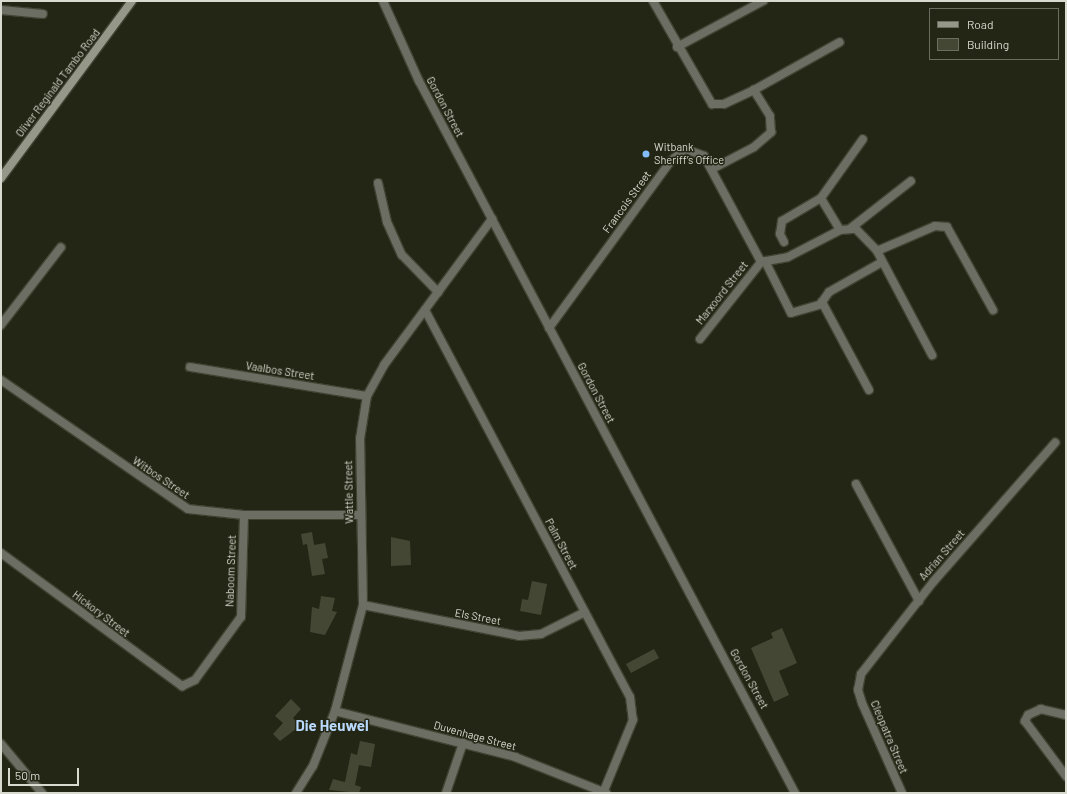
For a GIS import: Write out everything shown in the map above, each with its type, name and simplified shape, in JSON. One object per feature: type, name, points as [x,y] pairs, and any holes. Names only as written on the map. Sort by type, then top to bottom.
[{"type":"main road","name":"Oliver Reginald Tambo Road","points":[[1,178],[132,1]]},
{"type":"street","name":"Gordon Street","points":[[383,1],[419,81],[795,793]]},
{"type":"street","points":[[653,1],[712,104],[724,104],[754,90],[840,42]]},
{"type":"street","points":[[678,47],[763,1]]},
{"type":"street","points":[[1,10],[43,14]]},
{"type":"street","points":[[712,169],[754,147],[771,132],[770,116],[754,90]]},
{"type":"street","points":[[784,242],[780,234],[782,220],[821,198],[863,139]]},
{"type":"street","name":"Francois Street","points":[[549,328],[680,151],[689,148],[698,151],[712,169],[791,313],[822,304]]},
{"type":"street","points":[[763,262],[788,257],[840,230],[852,228],[911,181]]},
{"type":"street","points":[[378,183],[387,222],[399,249],[414,270],[438,292]]},
{"type":"street","points":[[821,198],[840,230]]},
{"type":"street","name":"Wattle Street","points":[[296,793],[313,766],[335,711],[363,605],[360,515],[360,439],[367,396],[425,310],[492,219]]},
{"type":"street","points":[[877,251],[935,226],[947,227],[993,310]]},
{"type":"street","points":[[852,228],[877,251],[932,355]]},
{"type":"street","points":[[1,325],[61,247]]},
{"type":"street","name":"Marxoord Street","points":[[700,339],[763,262]]},
{"type":"street","points":[[869,390],[822,304],[829,292],[882,262]]},
{"type":"street","name":"Palm Street","points":[[425,310],[625,686],[632,708],[633,720],[604,793]]},
{"type":"street","name":"Vaalbos Street","points":[[190,367],[367,396]]},
{"type":"street","name":"Witbos Street","points":[[1,380],[181,506],[205,513],[244,515],[360,515]]},
{"type":"street","name":"Adrian Street","points":[[858,690],[861,674],[918,601],[1055,443]]},
{"type":"street","points":[[856,484],[918,601]]},
{"type":"street","name":"Naboom Street","points":[[190,684],[241,617],[244,515]]},
{"type":"street","name":"Hickory Street","points":[[1,553],[175,684],[190,684]]},
{"type":"street","name":"Els Street","points":[[363,605],[519,636],[541,634],[585,612]]},
{"type":"street","name":"Cleopatra Street","points":[[858,690],[902,793]]},
{"type":"street","points":[[1066,715],[1041,709],[1028,715],[1025,721],[1066,776]]},
{"type":"street","name":"Duvenhage Street","points":[[335,711],[463,743],[552,769],[604,793]]},
{"type":"street","points":[[446,793],[463,743]]},
{"type":"street","points":[[1,744],[42,793]]},
{"type":"building","points":[[312,532],[314,545],[325,543],[328,558],[322,559],[325,574],[312,576],[307,544],[303,545],[301,534]]},
{"type":"building","points":[[391,537],[410,541],[411,565],[391,566]]},
{"type":"building","points":[[532,581],[547,584],[541,615],[520,611],[522,599],[528,600]]},
{"type":"building","points":[[321,596],[335,598],[332,611],[337,612],[325,635],[310,632],[312,607],[319,609]]},
{"type":"building","points":[[782,628],[797,663],[779,671],[789,695],[774,702],[751,648],[773,638],[771,633]]},
{"type":"building","points":[[654,649],[659,658],[631,673],[626,664]]},
{"type":"building","points":[[291,699],[301,709],[293,718],[300,726],[280,741],[273,734],[283,723],[275,716]]},
{"type":"building","points":[[360,741],[375,744],[371,767],[359,765],[355,785],[361,787],[359,793],[329,790],[333,779],[345,782],[351,753],[357,755]]},
{"type":"place","name":"Witbank Sheriff’s Office","points":[[646,154]]},
{"type":"district","name":"Die Heuwel","points":[[332,726]]}]
